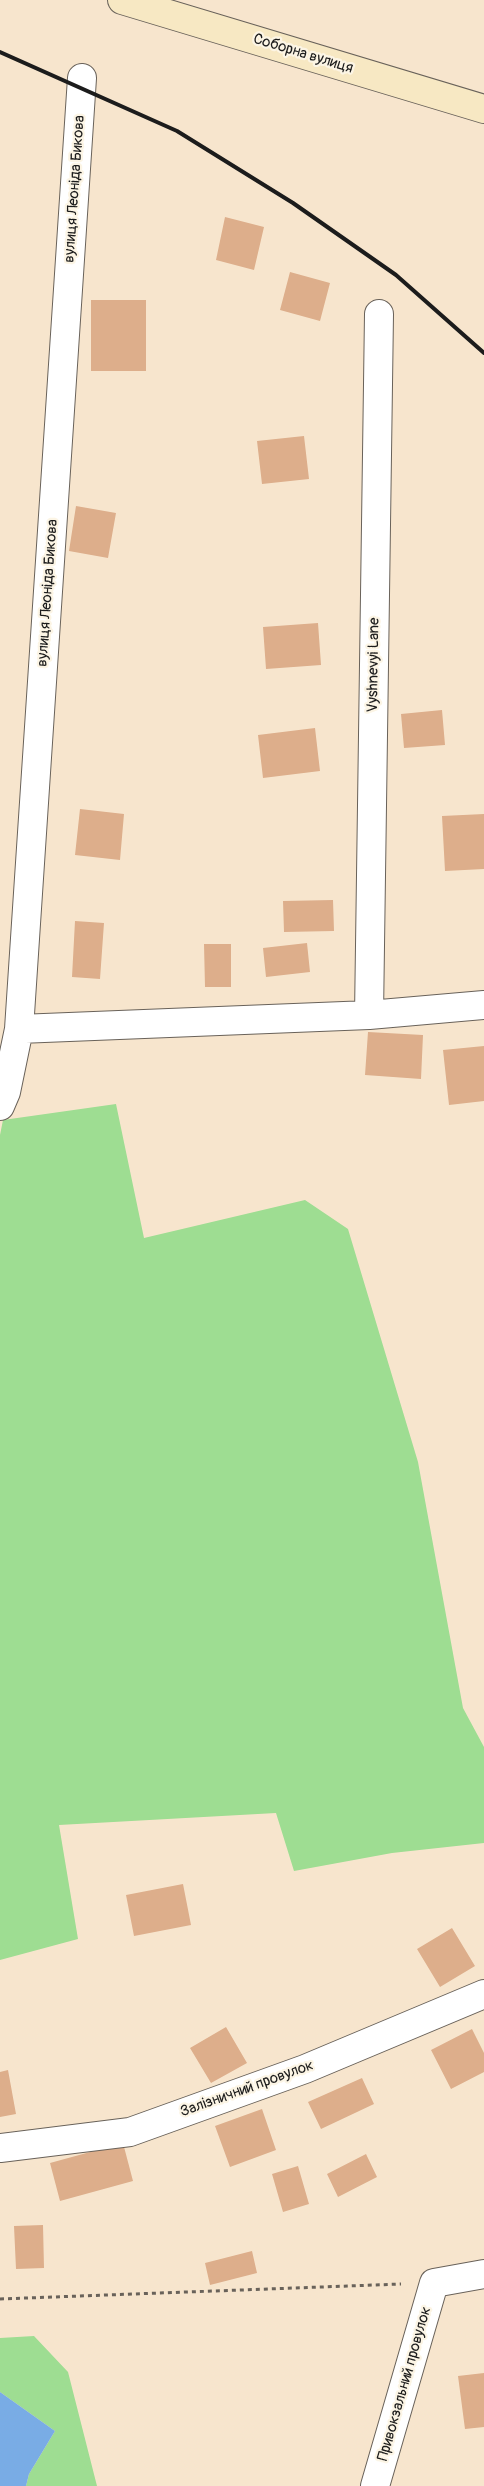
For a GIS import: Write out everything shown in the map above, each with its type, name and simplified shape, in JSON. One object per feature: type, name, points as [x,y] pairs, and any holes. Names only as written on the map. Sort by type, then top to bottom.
[{"type":"street","name":"Соборна вулиця","points":[[122,0],[484,108]]},
{"type":"street","name":"вулиця Леоніда Бикова","points":[[0,1106],[6,1092],[20,1029],[82,78]]},
{"type":"street","name":"Vyshnevyi Lane","points":[[369,1015],[379,314]]},
{"type":"street","points":[[20,1029],[369,1015],[484,1006]]},
{"type":"street","name":"Залізничний провулок","points":[[0,2148],[130,2132],[305,2069],[484,1994]]},
{"type":"street","points":[[434,2283],[484,2274]]},
{"type":"street","name":"Привокзальний провулок","points":[[375,2486],[434,2283]]},
{"type":"path","points":[[0,2299],[434,2283]]},
{"type":"green space","points":[[116,1104],[144,1238],[305,1200],[348,1229],[418,1462],[463,1708],[484,1747],[484,1843],[392,1853],[294,1871],[276,1813],[59,1825],[78,1939],[0,1960],[0,1135],[3,1120]]},
{"type":"green space","points":[[34,2336],[68,2372],[97,2486],[26,2486],[29,2474],[55,2431],[0,2392],[0,2338]]},
{"type":"water","points":[[0,2392],[55,2431],[29,2474],[26,2486],[0,2486]]},
{"type":"building","points":[[225,217],[264,227],[254,270],[216,260]]},
{"type":"building","points":[[290,272],[330,283],[320,321],[280,310]]},
{"type":"building","points":[[91,300],[146,300],[146,371],[91,371]]},
{"type":"building","points":[[304,436],[309,479],[262,484],[257,441]]},
{"type":"building","points":[[76,506],[116,513],[108,558],[69,551]]},
{"type":"building","points":[[318,623],[321,665],[266,669],[263,627]]},
{"type":"building","points":[[442,710],[445,745],[404,748],[401,714]]},
{"type":"building","points":[[315,728],[320,771],[263,778],[258,735]]},
{"type":"building","points":[[80,809],[124,814],[120,860],[75,855]]},
{"type":"building","points":[[484,814],[484,869],[445,871],[442,816]]},
{"type":"building","points":[[333,900],[334,931],[284,932],[283,901]]},
{"type":"building","points":[[75,921],[104,923],[100,979],[72,977]]},
{"type":"building","points":[[307,943],[310,972],[266,977],[263,948]]},
{"type":"building","points":[[204,944],[231,944],[231,987],[205,987]]},
{"type":"building","points":[[368,1032],[423,1035],[421,1079],[365,1075]]},
{"type":"building","points":[[484,1046],[484,1101],[449,1105],[443,1050]]},
{"type":"building","points":[[183,1884],[191,1925],[134,1936],[126,1895]]},
{"type":"building","points":[[452,1928],[475,1966],[440,1987],[417,1949]]},
{"type":"building","points":[[226,2027],[247,2063],[211,2083],[190,2048]]},
{"type":"building","points":[[472,2029],[484,2053],[484,2072],[451,2089],[431,2050]]},
{"type":"building","points":[[8,2070],[16,2114],[0,2117],[0,2072]]},
{"type":"building","points":[[362,2078],[374,2104],[321,2129],[308,2102]]},
{"type":"building","points":[[262,2109],[276,2150],[230,2167],[215,2126]]},
{"type":"building","points":[[123,2143],[133,2181],[60,2201],[50,2163]]},
{"type":"building","points":[[366,2154],[377,2177],[338,2197],[327,2174]]},
{"type":"building","points":[[298,2166],[309,2204],[283,2212],[272,2174]]},
{"type":"building","points":[[43,2225],[44,2268],[16,2269],[14,2226]]},
{"type":"building","points":[[252,2251],[257,2273],[210,2285],[205,2263]]},
{"type":"building","points":[[484,2373],[484,2427],[465,2429],[458,2376]]},
{"type":"railway","points":[[0,52],[177,131],[293,203],[396,275],[484,353]]}]
